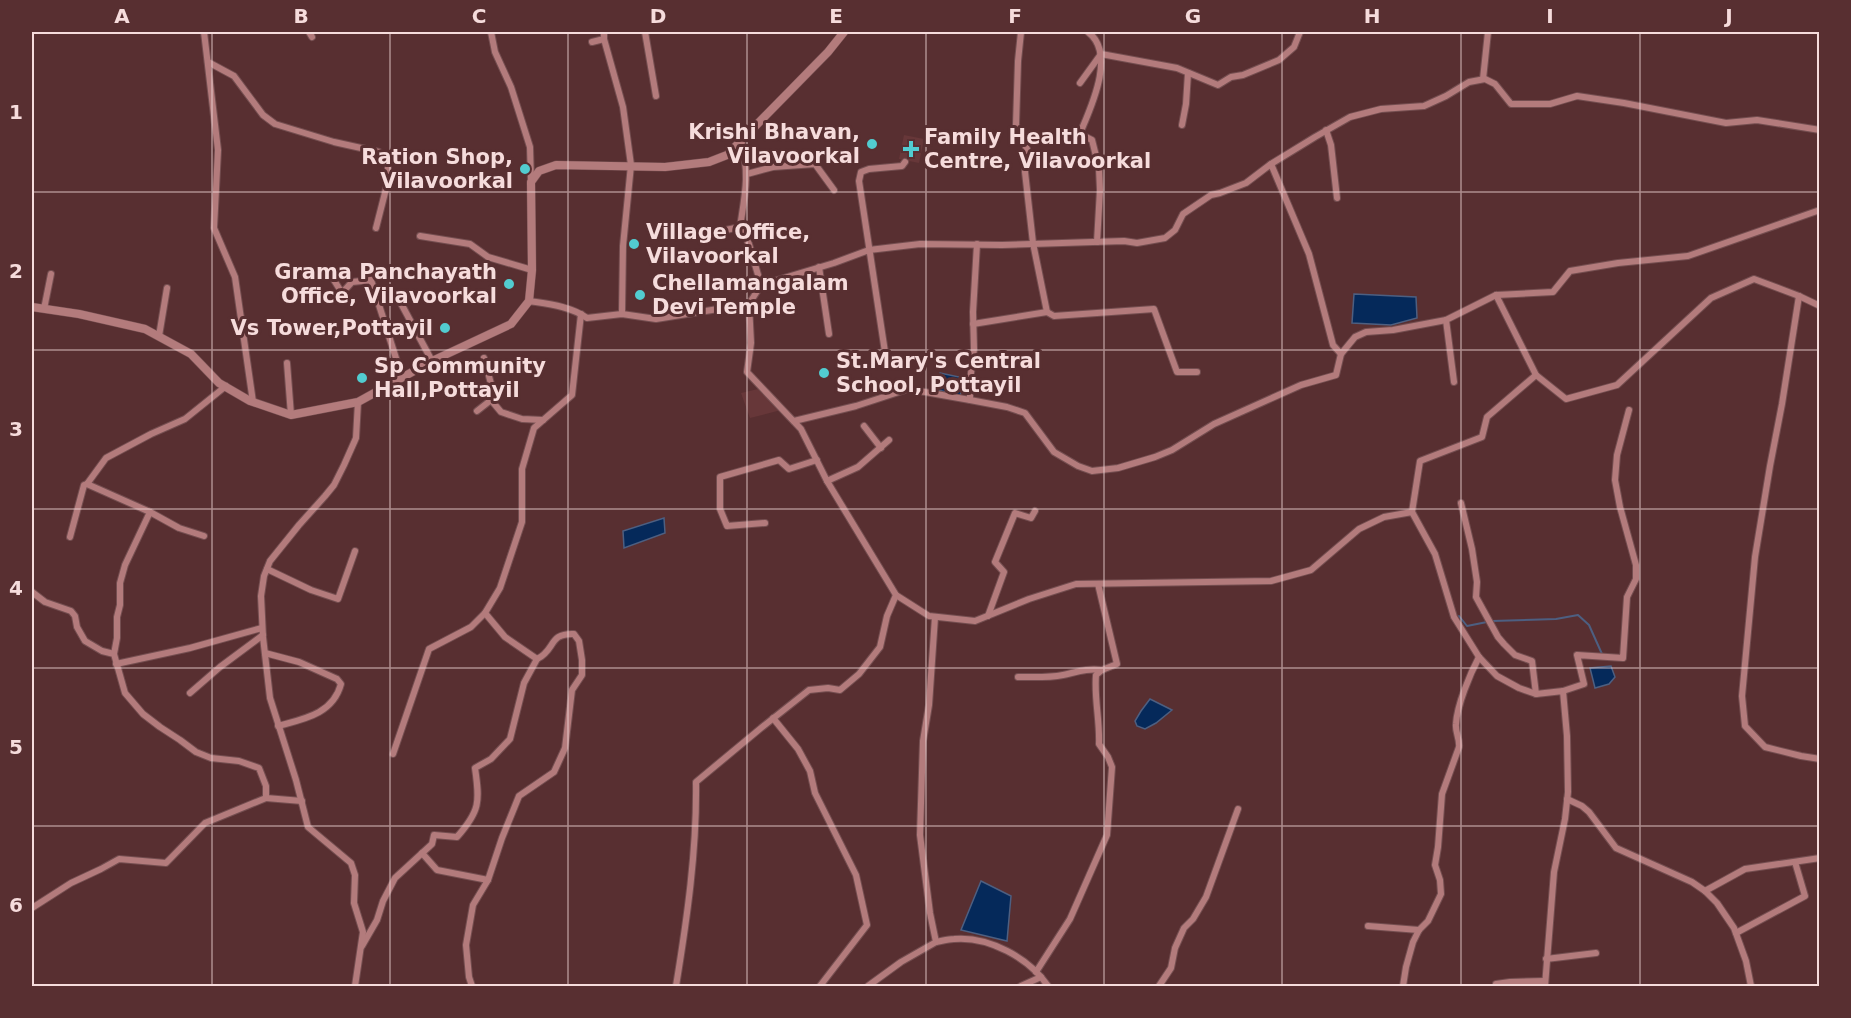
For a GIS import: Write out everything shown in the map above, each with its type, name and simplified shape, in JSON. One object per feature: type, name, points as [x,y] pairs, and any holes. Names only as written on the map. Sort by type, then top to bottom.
[{"type":"street","points":[[204,32],[218,150],[214,228],[235,276],[253,402]]},
{"type":"street","points":[[32,307],[79,314],[145,329],[191,354],[219,382],[253,402],[291,415],[358,402],[432,361],[511,324],[529,301],[532,270],[530,147],[511,87],[495,52],[491,32]]},
{"type":"street","points":[[645,32],[656,96]]},
{"type":"street","points":[[531,182],[539,171],[556,165],[665,167],[709,162],[727,155],[828,52],[844,32]]},
{"type":"street","points":[[1021,32],[1017,125],[1027,149],[1025,172],[1033,243],[1047,312]]},
{"type":"street","points":[[1089,32],[1095,37],[1101,54],[1098,87],[1081,131],[1084,136],[1092,140],[1099,168],[1097,242]]},
{"type":"street","points":[[1101,54],[1177,68],[1218,85],[1231,76],[1243,75],[1279,60],[1294,47],[1300,32]]},
{"type":"street","points":[[1483,79],[1488,32]]},
{"type":"street","points":[[592,42],[604,35],[623,107],[631,165],[623,246],[622,314]]},
{"type":"street","points":[[1080,83],[1101,54]]},
{"type":"street","points":[[208,63],[234,76],[262,115],[275,124],[334,142],[379,152],[386,156],[388,181],[376,228]]},
{"type":"street","points":[[1182,125],[1188,73]]},
{"type":"street","points":[[1412,512],[1384,517],[1359,529],[1311,570],[1271,580],[1076,584],[1029,599],[975,621],[929,616],[896,595],[827,481],[801,429],[747,372],[751,343],[749,304],[761,285],[869,250],[920,244],[1137,243],[1165,238],[1175,230],[1183,214],[1197,204],[1211,195],[1246,183],[1271,164],[1350,117],[1381,109],[1424,106],[1469,82],[1483,79],[1495,84],[1510,104],[1550,104],[1577,96],[1726,123],[1757,120],[1820,130]]},
{"type":"street","points":[[1326,130],[1331,145],[1337,198]]},
{"type":"street","points":[[741,141],[747,162],[747,174],[740,227],[749,244],[761,285]]},
{"type":"street","points":[[885,352],[859,181],[861,172],[869,169],[902,166],[905,162]]},
{"type":"street","points":[[747,174],[773,167],[815,164],[834,190]]},
{"type":"street","points":[[1271,164],[1309,254],[1333,345],[1341,354]]},
{"type":"street","points":[[794,421],[856,406],[908,389],[1007,406],[1025,413],[1054,452],[1078,466],[1092,471],[1118,468],[1172,450],[1214,424],[1301,385],[1336,375],[1341,354],[1355,337],[1366,332],[1393,330],[1446,320],[1496,296],[1553,292],[1570,271],[1618,263],[1688,256],[1817,211],[1820,212]]},
{"type":"street","points":[[697,236],[740,227]]},
{"type":"street","points":[[420,236],[470,244],[488,256],[532,270]]},
{"type":"street","points":[[970,400],[977,244]]},
{"type":"street","points":[[819,267],[830,334]]},
{"type":"street","points":[[327,269],[342,293],[352,282],[371,280],[402,377]]},
{"type":"street","points":[[44,309],[51,274]]},
{"type":"street","points":[[1496,296],[1536,375],[1566,399],[1617,385],[1711,298],[1755,279],[1820,306]]},
{"type":"street","points":[[159,336],[167,288]]},
{"type":"street","points":[[397,296],[432,361]]},
{"type":"street","points":[[1799,296],[1755,557],[1742,696],[1745,726],[1765,747],[1820,759]]},
{"type":"street","points":[[529,301],[557,305],[587,318],[622,314],[656,319],[749,304]]},
{"type":"street","points":[[973,324],[1047,312],[1054,316],[1154,309],[1177,372],[1197,372]]},
{"type":"street","points":[[393,754],[429,649],[471,627],[485,613],[500,588],[522,522],[522,469],[534,428],[572,395],[581,314]]},
{"type":"street","points":[[1446,320],[1454,382]]},
{"type":"street","points":[[477,411],[491,400],[493,391],[484,358]]},
{"type":"street","points":[[287,363],[291,415]]},
{"type":"street","points":[[1536,375],[1487,417],[1482,437],[1420,461],[1412,512],[1435,554],[1454,617],[1479,657],[1497,676],[1519,688],[1536,694],[1563,691],[1584,684],[1577,655],[1623,658],[1627,597],[1636,579],[1636,565],[1615,480],[1617,455],[1629,410]]},
{"type":"street","points":[[70,537],[84,485],[106,458],[185,419],[226,386]]},
{"type":"street","points":[[491,400],[501,412],[522,419],[543,420]]},
{"type":"street","points":[[355,987],[363,932],[354,903],[355,874],[351,863],[308,827],[270,698],[262,631],[261,596],[270,561],[333,485],[356,438],[358,402]]},
{"type":"street","points":[[864,426],[881,448]]},
{"type":"street","points":[[827,481],[858,467],[889,440]]},
{"type":"street","points":[[765,523],[727,526],[720,509],[720,477],[779,460],[789,469],[817,460]]},
{"type":"street","points":[[87,484],[150,512],[178,528],[204,536]]},
{"type":"street","points":[[1461,503],[1472,549],[1477,582],[1476,597],[1498,637],[1515,655],[1532,661],[1536,694]]},
{"type":"street","points":[[988,616],[1004,572],[995,562],[1016,513],[1031,518],[1035,511]]},
{"type":"street","points":[[150,512],[125,565],[120,584],[120,606],[114,654],[125,693],[143,714],[196,752],[211,758],[239,761],[259,768],[266,786],[266,798]]},
{"type":"street","points":[[267,569],[311,590],[338,599],[355,551]]},
{"type":"street","points":[[1036,972],[1070,919],[1107,835],[1112,767],[1099,744],[1100,728],[1095,686],[1096,675],[1117,664],[1098,584]]},
{"type":"street","points":[[32,592],[45,602],[71,611],[85,641],[102,651],[114,654]]},
{"type":"street","points":[[676,987],[691,881],[696,819],[696,782],[809,690],[828,688],[840,690],[859,674],[880,647],[887,616],[896,595]]},
{"type":"street","points":[[485,613],[505,637],[537,658]]},
{"type":"street","points":[[935,617],[923,741],[920,835],[936,942]]},
{"type":"street","points":[[116,664],[262,631]]},
{"type":"street","points":[[190,693],[262,631]]},
{"type":"street","points":[[362,946],[377,920],[383,901],[395,878],[432,844],[434,835],[457,837],[471,821],[479,795],[475,768],[491,759],[510,738],[524,683],[537,658],[543,656],[556,638],[563,633],[574,634],[579,641],[582,675],[572,690],[565,748],[554,772],[519,796],[488,880],[473,905],[466,945],[472,987]]},
{"type":"street","points":[[264,653],[299,662],[337,679],[341,684],[338,693],[319,714],[278,726]]},
{"type":"street","points":[[1403,987],[1406,966],[1419,930],[1428,921],[1441,894],[1440,880],[1435,865],[1442,794],[1459,747],[1460,739],[1455,727],[1457,716],[1479,657]]},
{"type":"street","points":[[1018,677],[1042,678],[1090,668],[1102,670]]},
{"type":"street","points":[[1496,984],[1510,982],[1545,984],[1554,872],[1567,799],[1567,736],[1563,691]]},
{"type":"street","points":[[773,718],[798,749],[810,771],[815,793],[856,875],[867,925],[820,987]]},
{"type":"street","points":[[32,908],[70,883],[119,859],[166,862],[205,823],[266,798],[302,801]]},
{"type":"street","points":[[1567,799],[1582,806],[1616,848],[1692,882],[1717,903],[1736,933],[1746,961],[1751,987]]},
{"type":"street","points":[[1159,987],[1171,968],[1175,948],[1184,928],[1193,919],[1206,897],[1238,809]]},
{"type":"street","points":[[422,853],[437,870],[488,880]]},
{"type":"street","points":[[1705,891],[1745,869],[1820,858]]},
{"type":"street","points":[[1736,933],[1805,896],[1795,862]]},
{"type":"street","points":[[1368,926],[1419,930]]},
{"type":"street","points":[[868,987],[901,962],[936,942],[954,939],[968,939],[1000,946],[1036,972],[1048,987]]},
{"type":"street","points":[[1546,958],[1596,953]]},
{"type":"street","points":[[1021,987],[1041,977]]},
{"type":"shaded area","name":"Family Health Centre, Vilavoorkal","points":[[904,135],[924,139],[919,163],[899,159]]},
{"type":"shaded area","points":[[758,389],[781,410],[750,418],[741,393]]},
{"type":"water","points":[[1354,294],[1416,297],[1417,318],[1391,325],[1352,323]]},
{"type":"water","points":[[940,373],[964,378],[960,396],[935,389]]},
{"type":"water","points":[[664,518],[665,533],[624,548],[623,531]]},
{"type":"water","points":[[1611,666],[1615,677],[1609,684],[1595,688],[1590,668]]},
{"type":"water","points":[[1150,699],[1172,710],[1145,729],[1137,726],[1135,721]]},
{"type":"water","points":[[981,881],[1011,896],[1007,941],[961,930]]},
{"type":"waterway","points":[[1492,621],[1556,619],[1578,615],[1589,625],[1602,654]]},
{"type":"waterway","points":[[1459,616],[1467,626],[1487,622]]},
{"type":"place","name":"Krishi Bhavan, Vilavoorkal","points":[[872,144]]},
{"type":"place","name":"Family Health Centre, Vilavoorkal","points":[[911,149]]},
{"type":"place","name":"Ration Shop, Vilavoorkal","points":[[525,169]]},
{"type":"place","name":"Village Office, Vilavoorkal","points":[[634,244]]},
{"type":"place","name":"Grama Panchayath Office, Vilavoorkal","points":[[509,284]]},
{"type":"place","name":"Chellamangalam Devi Temple","points":[[640,295]]},
{"type":"place","name":"Vs Tower,Pottayil","points":[[445,328]]},
{"type":"place","name":"St.Mary's Central School, Pottayil","points":[[824,373]]},
{"type":"place","name":"Sp Community Hall,Pottayil","points":[[362,378]]}]
